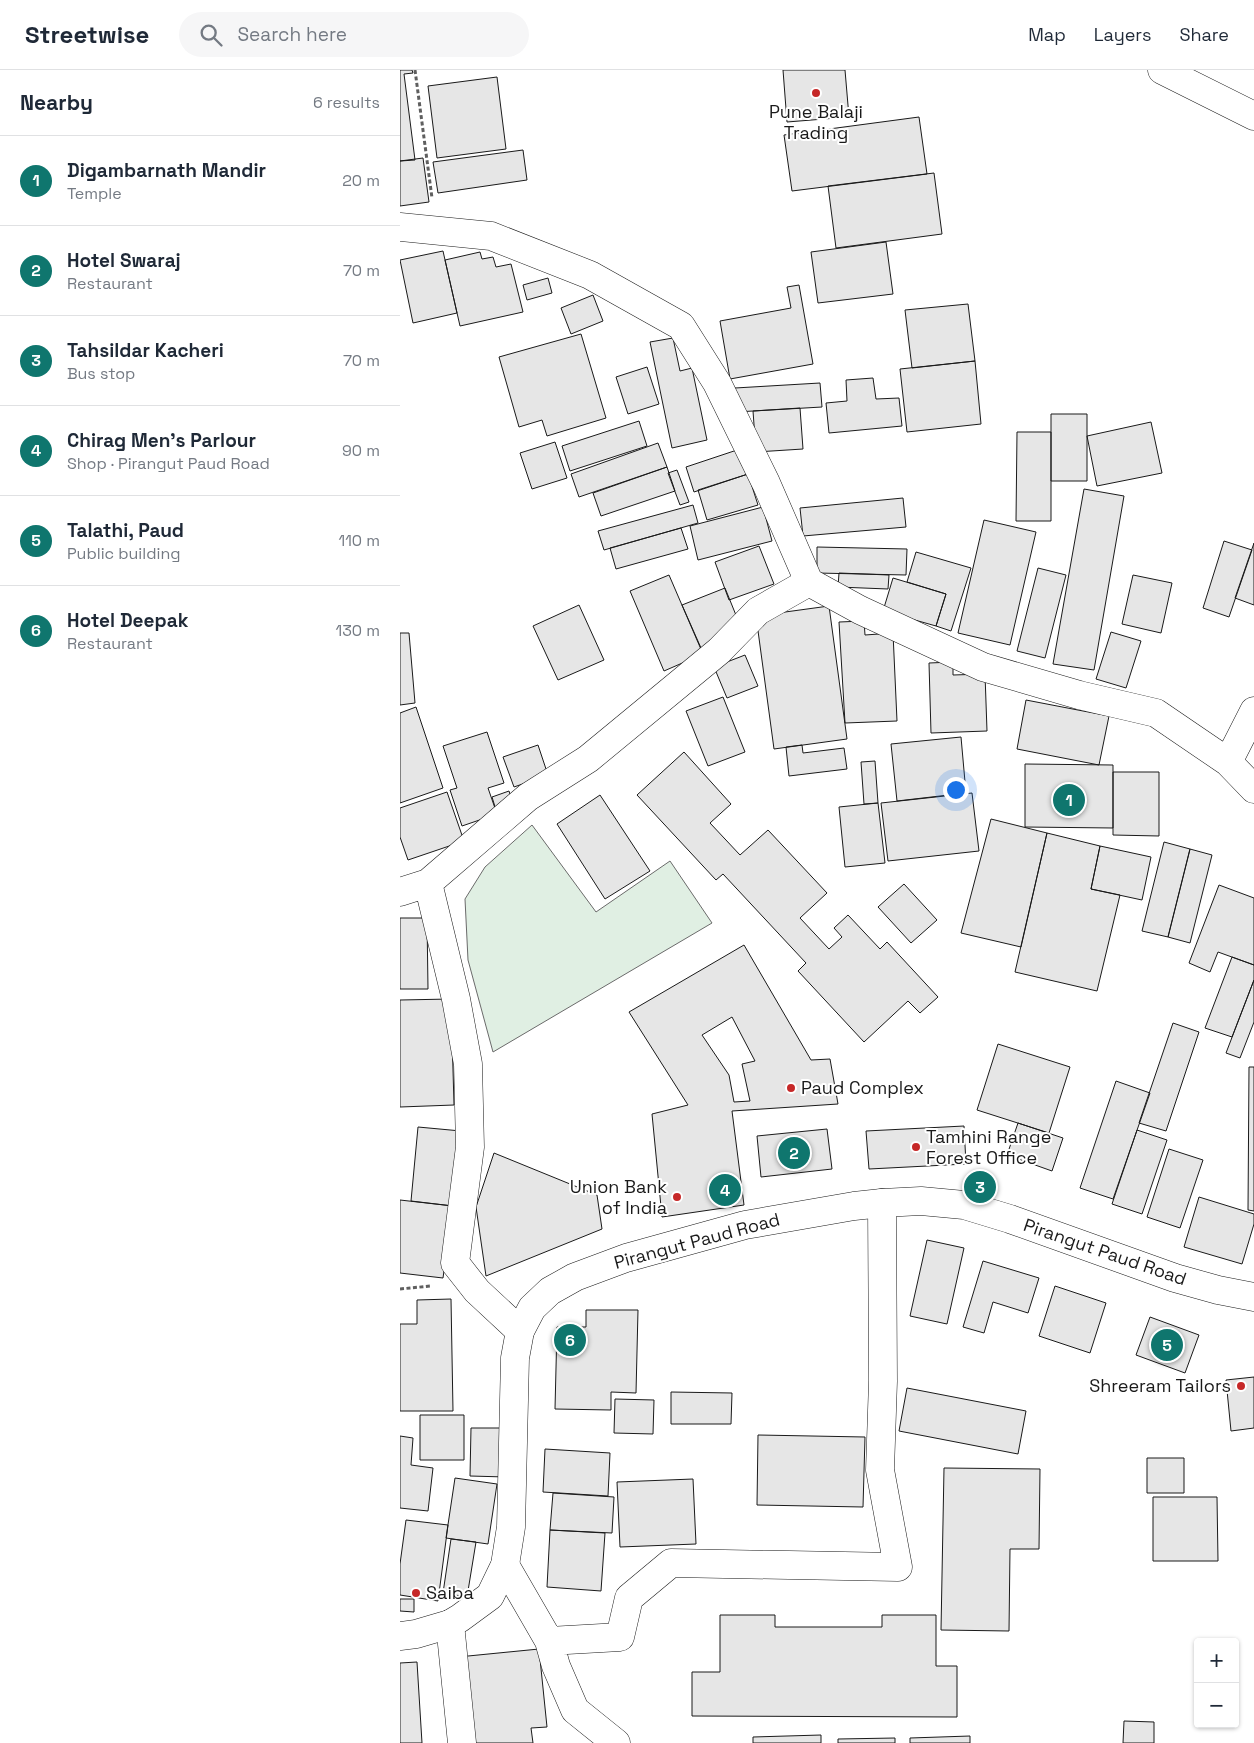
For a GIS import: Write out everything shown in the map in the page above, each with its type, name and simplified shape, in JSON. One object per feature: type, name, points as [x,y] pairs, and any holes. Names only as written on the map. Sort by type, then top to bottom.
[{"type":"street","points":[[1162,70],[1254,116]]},
{"type":"street","points":[[400,227],[491,236],[590,275],[681,326],[717,384],[766,483],[809,582],[860,610],[983,667],[1156,713],[1228,762],[1254,789]]},
{"type":"street","points":[[400,892],[428,883],[528,797],[588,759],[719,651],[758,611],[809,582]]},
{"type":"street","points":[[1228,762],[1254,711]]},
{"type":"street","points":[[428,883],[456,998],[468,1064],[470,1147],[455,1263],[477,1291],[520,1331]]},
{"type":"street","name":"Pirangut Paud Road","points":[[400,1636],[416,1634],[450,1624],[490,1596],[505,1566],[511,1527],[515,1358],[520,1331],[532,1308],[550,1291],[575,1277],[626,1258],[745,1225],[854,1206],[921,1201],[964,1205],[1010,1219],[1175,1278],[1218,1290],[1254,1297]]},
{"type":"street","points":[[549,1642],[620,1637],[629,1598],[670,1562],[898,1567],[880,1470],[883,1381],[882,1203]]},
{"type":"street","points":[[505,1566],[549,1642],[556,1666],[575,1710],[616,1743]]},
{"type":"street","points":[[450,1624],[462,1743]]},
{"type":"path","points":[[415,70],[436,230]]},
{"type":"green space","points":[[532,825],[596,912],[670,861],[712,923],[493,1052],[468,960],[465,899],[485,867]]},
{"type":"building","points":[[400,70],[412,70],[413,73],[404,74],[415,160],[400,161]]},
{"type":"building","name":"Pune Balaji Trading","points":[[783,70],[845,70],[849,117],[787,122]]},
{"type":"building","points":[[497,77],[506,149],[437,158],[428,86]]},
{"type":"building","points":[[919,117],[927,174],[792,191],[784,135]]},
{"type":"building","points":[[523,150],[527,180],[438,193],[433,162]]},
{"type":"building","points":[[423,158],[429,202],[400,206],[400,161]]},
{"type":"building","points":[[934,173],[942,234],[836,248],[828,186]]},
{"type":"building","points":[[886,242],[893,294],[818,303],[811,252]]},
{"type":"building","points":[[443,251],[457,313],[413,323],[400,260]]},
{"type":"building","points":[[480,252],[482,259],[493,257],[496,267],[511,264],[523,312],[460,326],[445,260]]},
{"type":"building","points":[[548,278],[552,293],[527,300],[523,285]]},
{"type":"building","points":[[799,285],[813,364],[730,379],[720,321],[791,308],[787,287]]},
{"type":"building","points":[[593,295],[603,321],[571,334],[561,308]]},
{"type":"building","points":[[968,304],[975,361],[912,368],[905,310]]},
{"type":"building","points":[[581,334],[606,418],[547,436],[542,420],[519,427],[499,357]]},
{"type":"building","points":[[673,338],[680,371],[692,368],[707,440],[672,448],[650,342]]},
{"type":"building","points":[[975,361],[981,424],[907,432],[900,369]]},
{"type":"building","points":[[647,367],[659,404],[628,414],[616,377]]},
{"type":"building","points":[[873,378],[876,399],[899,398],[902,426],[829,433],[826,403],[847,401],[846,380]]},
{"type":"building","points":[[820,383],[822,407],[736,412],[735,388]]},
{"type":"building","points":[[800,408],[803,449],[756,452],[753,411]]},
{"type":"building","points":[[1051,414],[1087,414],[1087,481],[1051,481]]},
{"type":"building","points":[[639,421],[647,446],[570,471],[562,446]]},
{"type":"building","points":[[1151,422],[1162,473],[1097,486],[1087,436]]},
{"type":"building","points":[[1017,432],[1051,432],[1051,521],[1016,521]]},
{"type":"building","points":[[555,442],[567,478],[532,489],[520,453]]},
{"type":"building","points":[[658,443],[667,467],[579,497],[571,474]]},
{"type":"building","points":[[740,449],[748,474],[694,492],[686,467]]},
{"type":"building","points":[[667,467],[675,491],[601,516],[593,493]]},
{"type":"building","points":[[677,470],[689,502],[680,505],[668,473]]},
{"type":"building","points":[[748,474],[758,505],[707,520],[698,490]]},
{"type":"building","points":[[1084,489],[1124,496],[1094,670],[1053,664]]},
{"type":"building","points":[[903,498],[906,527],[803,536],[800,508]]},
{"type":"building","points":[[693,505],[698,523],[604,550],[598,531]]},
{"type":"building","points":[[763,507],[772,541],[698,560],[690,526]]},
{"type":"building","points":[[984,520],[1036,532],[1010,645],[958,633]]},
{"type":"building","points":[[681,528],[688,549],[616,569],[610,548]]},
{"type":"building","points":[[1224,541],[1252,550],[1229,617],[1203,608]]},
{"type":"building","points":[[1254,543],[1254,605],[1235,598]]},
{"type":"building","points":[[759,546],[774,584],[729,600],[715,562]]},
{"type":"building","points":[[817,547],[907,549],[906,575],[817,573]]},
{"type":"building","points":[[916,552],[971,568],[951,631],[936,626],[946,594],[907,582]]},
{"type":"building","points":[[1038,568],[1066,575],[1045,658],[1017,651]]},
{"type":"building","points":[[839,573],[889,575],[888,589],[838,587]]},
{"type":"building","points":[[669,575],[703,654],[664,671],[630,591]]},
{"type":"building","points":[[1133,575],[1172,583],[1161,633],[1122,624]]},
{"type":"building","points":[[893,578],[946,594],[936,626],[883,611]]},
{"type":"building","points":[[725,588],[742,630],[701,648],[682,605]]},
{"type":"building","points":[[579,605],[604,660],[558,680],[533,626]]},
{"type":"building","points":[[829,606],[847,739],[774,749],[756,616]]},
{"type":"building","points":[[864,621],[865,635],[893,633],[897,721],[845,723],[839,622]]},
{"type":"building","points":[[1111,632],[1141,641],[1126,688],[1096,679]]},
{"type":"building","points":[[400,633],[409,633],[415,703],[400,705]]},
{"type":"building","points":[[745,655],[758,686],[727,698],[714,667]]},
{"type":"building","points":[[953,662],[953,675],[985,674],[987,731],[931,733],[929,663]]},
{"type":"building","points":[[723,697],[745,752],[708,766],[686,711]]},
{"type":"building","points":[[1026,700],[1109,716],[1099,765],[1017,749]]},
{"type":"building","points":[[416,707],[443,788],[400,803],[400,713]]},
{"type":"building","points":[[487,732],[504,783],[488,788],[497,814],[462,826],[450,790],[457,788],[443,746]]},
{"type":"building","points":[[961,737],[966,793],[897,801],[891,744]]},
{"type":"building","points":[[538,745],[548,775],[514,787],[503,757]]},
{"type":"building","points":[[802,745],[803,753],[844,748],[847,769],[789,776],[786,747]]},
{"type":"building","points":[[684,752],[731,804],[710,823],[740,855],[768,830],[827,893],[800,918],[829,949],[842,937],[834,928],[848,915],[880,949],[887,942],[938,997],[920,1013],[908,1001],[864,1042],[798,971],[806,963],[723,874],[716,880],[637,795]]},
{"type":"building","points":[[875,761],[878,803],[864,804],[861,762]]},
{"type":"building","points":[[1025,764],[1113,765],[1113,828],[1025,827]]},
{"type":"building","points":[[1113,772],[1159,772],[1159,836],[1113,835]]},
{"type":"building","points":[[509,791],[513,804],[496,810],[492,797]]},
{"type":"building","points":[[447,792],[464,841],[408,860],[400,837],[400,808]]},
{"type":"building","points":[[972,793],[979,851],[888,861],[881,803]]},
{"type":"building","points":[[600,795],[650,871],[605,899],[557,824]]},
{"type":"building","points":[[878,803],[885,863],[845,867],[839,807]]},
{"type":"building","points":[[991,819],[1047,833],[1021,947],[961,933]]},
{"type":"building","points":[[1047,833],[1100,846],[1091,889],[1120,895],[1097,991],[1015,972]]},
{"type":"building","points":[[1164,842],[1190,849],[1168,937],[1142,931]]},
{"type":"building","points":[[1100,846],[1151,857],[1142,900],[1091,889]]},
{"type":"building","points":[[1190,849],[1212,855],[1190,943],[1168,937]]},
{"type":"building","points":[[904,884],[937,920],[911,943],[878,907]]},
{"type":"building","points":[[1219,885],[1254,898],[1254,965],[1218,952],[1210,972],[1189,963]]},
{"type":"building","points":[[400,918],[427,918],[428,989],[400,989]]},
{"type":"building","name":"Paud Complex","points":[[744,945],[811,1060],[830,1059],[838,1104],[732,1111],[744,1205],[662,1217],[652,1114],[688,1105],[629,1012]],"holes":[[[732,1017],[755,1061],[742,1064],[750,1101],[734,1102],[729,1075],[702,1035]]]},
{"type":"building","points":[[1232,957],[1254,965],[1254,980],[1232,1037],[1205,1028]]},
{"type":"building","points":[[1254,980],[1254,1022],[1240,1058],[1226,1053]]},
{"type":"building","points":[[451,999],[454,1105],[400,1107],[400,1000]]},
{"type":"building","points":[[1173,1023],[1199,1032],[1166,1131],[1139,1123]]},
{"type":"building","points":[[998,1044],[1070,1067],[1049,1133],[977,1110]]},
{"type":"building","points":[[1249,1067],[1254,1067],[1254,1211],[1248,1210]]},
{"type":"building","points":[[1116,1081],[1150,1093],[1113,1199],[1080,1188]]},
{"type":"building","points":[[1018,1123],[1063,1138],[1052,1171],[1007,1155]]},
{"type":"building","name":"Tamhini Range Forest Office","points":[[964,1126],[966,1164],[869,1169],[866,1131]]},
{"type":"building","points":[[418,1127],[461,1131],[453,1206],[411,1201]]},
{"type":"building","points":[[827,1129],[832,1169],[761,1177],[757,1136]]},
{"type":"building","points":[[1137,1130],[1167,1140],[1142,1214],[1112,1204]]},
{"type":"building","points":[[1169,1149],[1203,1160],[1180,1228],[1147,1217]]},
{"type":"building","points":[[494,1153],[597,1195],[602,1229],[486,1276],[476,1207]]},
{"type":"building","points":[[1199,1197],[1254,1214],[1254,1224],[1242,1264],[1184,1247]]},
{"type":"building","points":[[400,1200],[453,1206],[443,1278],[400,1273]]},
{"type":"building","points":[[927,1240],[964,1248],[947,1324],[910,1316]]},
{"type":"building","points":[[983,1261],[1039,1278],[1028,1313],[993,1302],[984,1333],[963,1327]]},
{"type":"building","points":[[1055,1286],[1106,1303],[1090,1353],[1039,1336]]},
{"type":"building","points":[[451,1299],[453,1411],[400,1411],[400,1324],[417,1324],[417,1300]]},
{"type":"building","points":[[586,1310],[638,1310],[636,1393],[611,1392],[611,1410],[555,1409],[557,1327],[586,1327]]},
{"type":"building","points":[[1150,1317],[1199,1335],[1185,1373],[1136,1355]]},
{"type":"building","points":[[1254,1377],[1254,1428],[1231,1431],[1226,1380]]},
{"type":"building","points":[[907,1388],[1026,1411],[1018,1454],[899,1431]]},
{"type":"building","points":[[671,1392],[732,1393],[731,1424],[671,1424]]},
{"type":"building","points":[[615,1399],[654,1400],[653,1434],[614,1433]]},
{"type":"building","points":[[420,1415],[464,1415],[464,1460],[420,1460]]},
{"type":"building","points":[[471,1428],[506,1428],[506,1477],[470,1476]]},
{"type":"building","points":[[758,1435],[865,1437],[863,1507],[757,1505]]},
{"type":"building","points":[[400,1436],[413,1438],[411,1465],[433,1468],[428,1511],[400,1508]]},
{"type":"building","points":[[545,1449],[610,1453],[608,1496],[543,1492]]},
{"type":"building","points":[[1147,1458],[1184,1458],[1184,1493],[1147,1493]]},
{"type":"building","points":[[944,1468],[1040,1469],[1039,1549],[1010,1549],[1009,1631],[941,1630]]},
{"type":"building","points":[[455,1478],[497,1484],[488,1544],[446,1538]]},
{"type":"building","points":[[693,1479],[696,1544],[620,1547],[617,1482]]},
{"type":"building","points":[[553,1493],[614,1497],[612,1533],[550,1530]]},
{"type":"building","points":[[1153,1497],[1217,1497],[1218,1561],[1153,1561]]},
{"type":"building","points":[[406,1520],[448,1525],[438,1601],[400,1595],[400,1564]]},
{"type":"building","points":[[550,1530],[605,1533],[601,1591],[547,1587]]},
{"type":"building","points":[[451,1539],[476,1542],[467,1597],[443,1593]]},
{"type":"building","points":[[400,1599],[414,1599],[414,1612],[400,1611]]},
{"type":"building","points":[[720,1615],[775,1615],[775,1627],[882,1627],[882,1615],[936,1615],[936,1666],[957,1666],[957,1717],[692,1716],[692,1672],[720,1672]]},
{"type":"building","points":[[539,1649],[547,1727],[531,1728],[533,1743],[467,1743],[458,1657]]},
{"type":"building","points":[[417,1662],[422,1743],[400,1743],[400,1663]]},
{"type":"building","points":[[1124,1721],[1154,1722],[1154,1743],[1123,1743]]},
{"type":"building","points":[[821,1735],[821,1743],[753,1743],[753,1737]]},
{"type":"building","points":[[970,1736],[970,1743],[910,1743],[910,1738]]},
{"type":"building","points":[[895,1738],[895,1743],[838,1743],[838,1739]]},
{"type":"place","name":"Pune Balaji Trading","points":[[816,93]]},
{"type":"place","name":"Digambarnath Mandir","points":[[1069,800]]},
{"type":"place","name":"Paud Complex","points":[[791,1088]]},
{"type":"place","name":"Tamhini Range Forest Office","points":[[916,1147]]},
{"type":"place","name":"Hotel Swaraj","points":[[794,1153]]},
{"type":"place","name":"Tahsildar Kacheri","points":[[980,1187]]},
{"type":"place","name":"Chirag Men's Parlour","points":[[725,1190]]},
{"type":"place","name":"Union Bank of India","points":[[677,1197]]},
{"type":"place","name":"Hotel Deepak","points":[[570,1340]]},
{"type":"place","name":"Talathi, Paud","points":[[1167,1345]]},
{"type":"place","name":"Shreeram Tailors","points":[[1241,1386]]},
{"type":"place","name":"Saiba","points":[[416,1593]]}]
